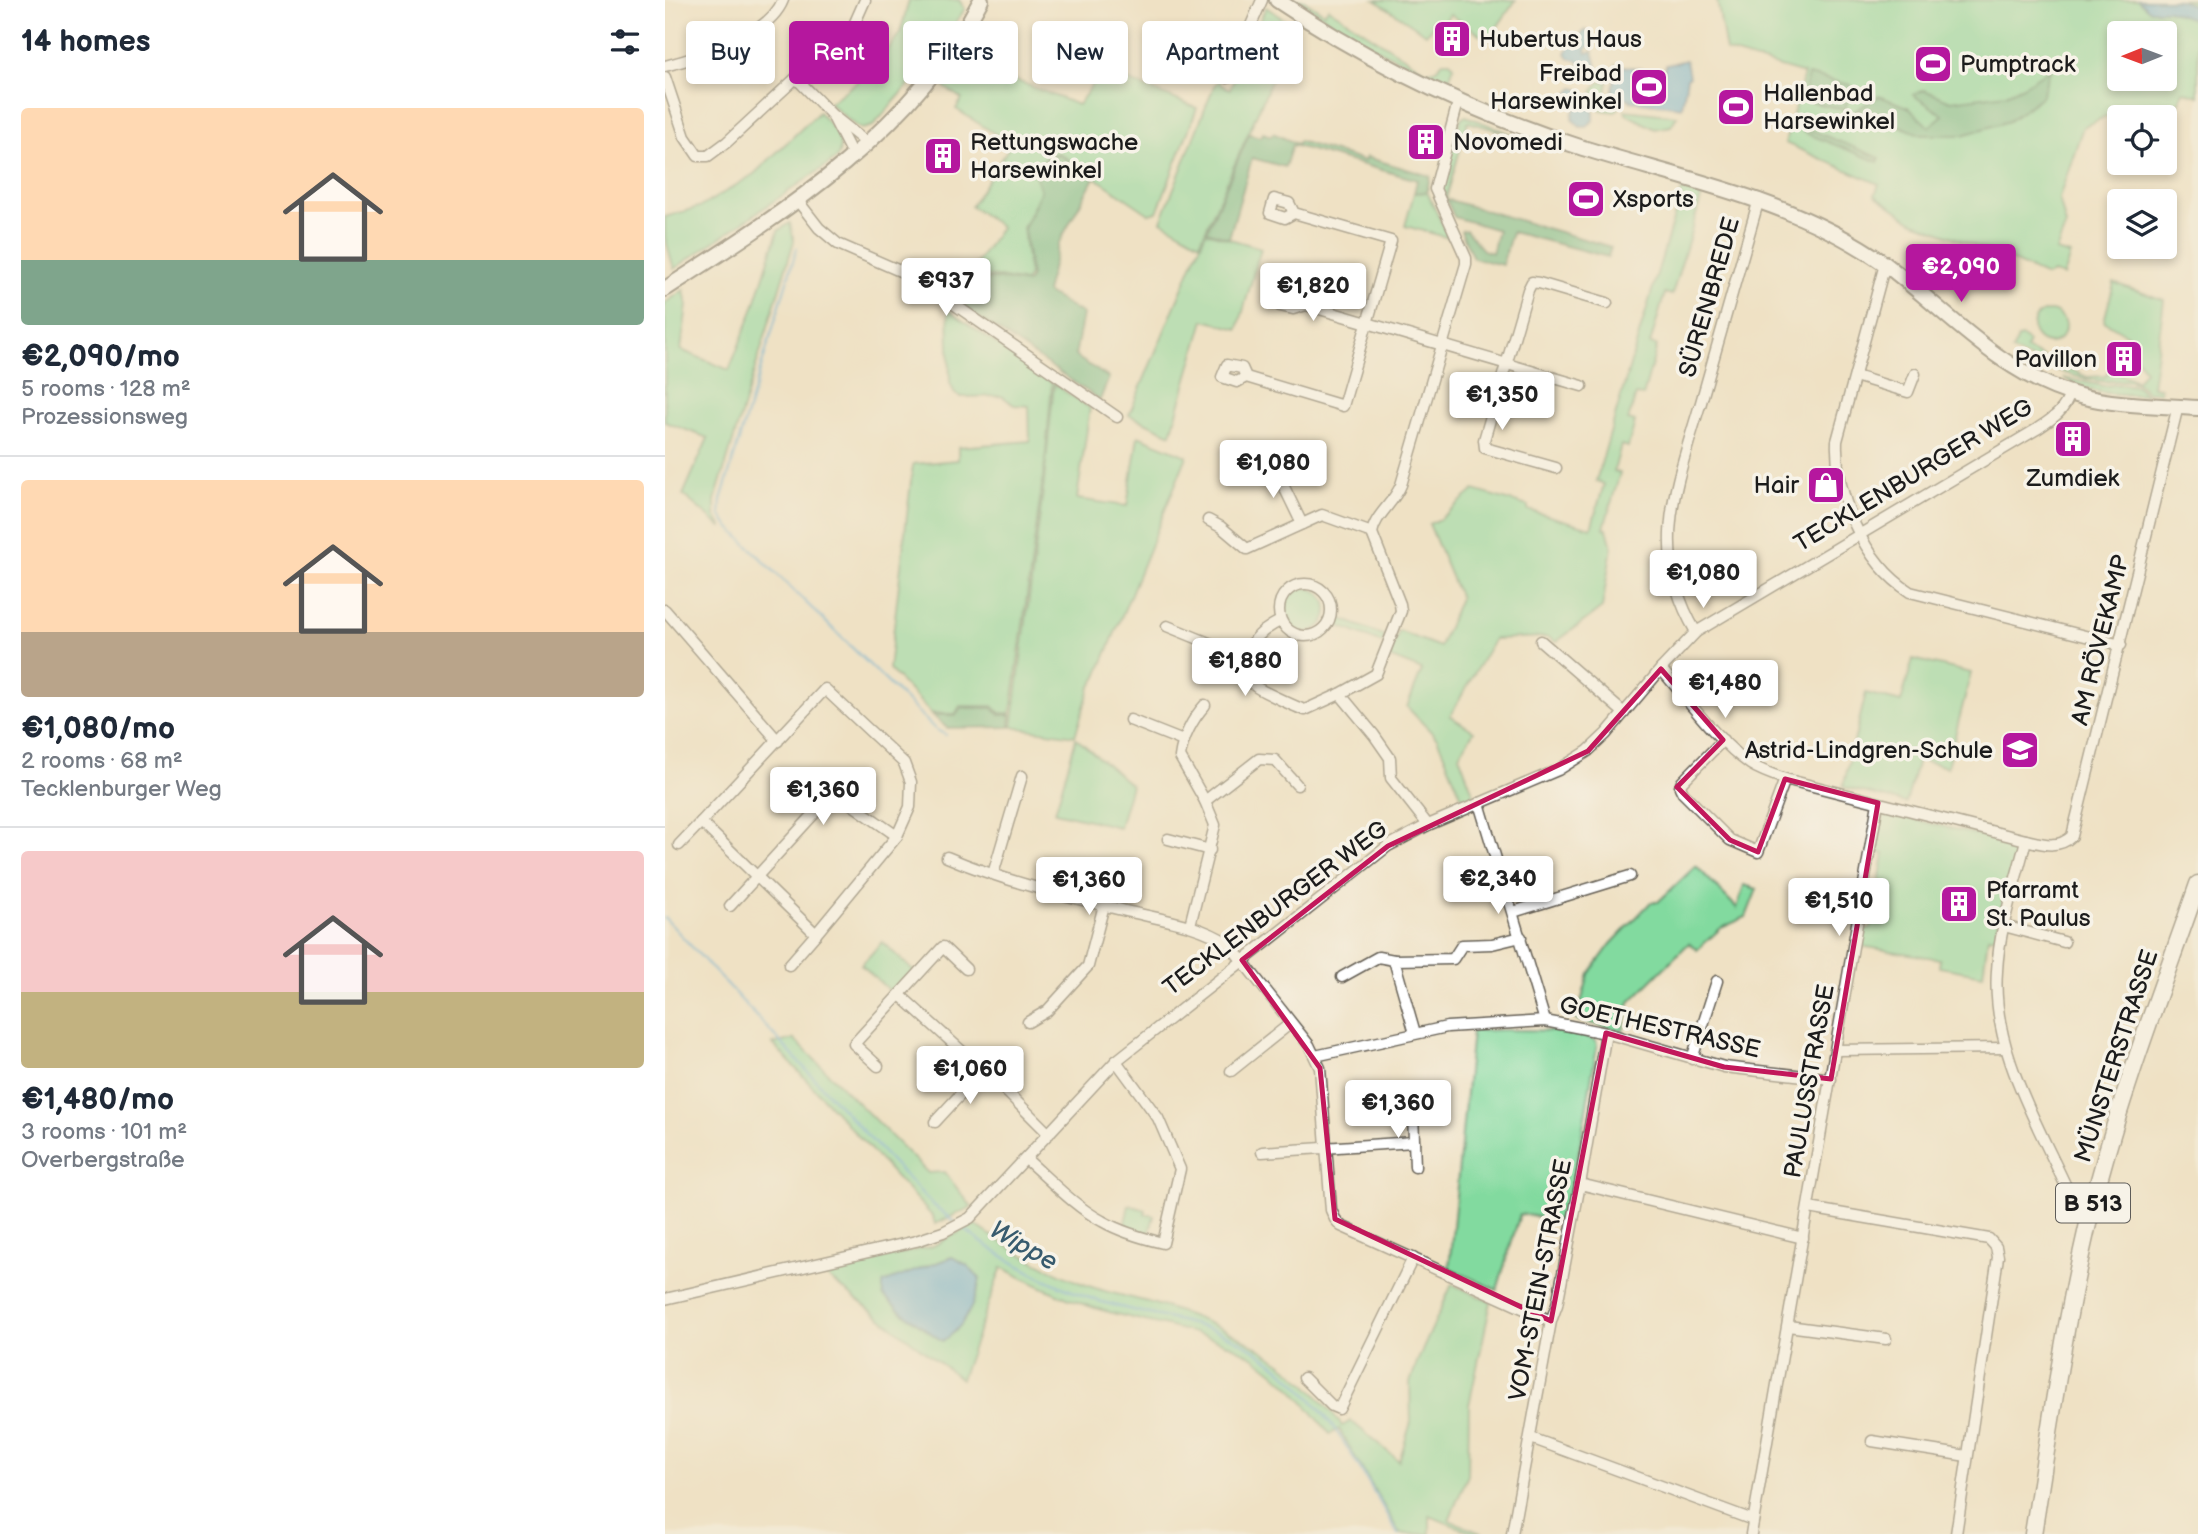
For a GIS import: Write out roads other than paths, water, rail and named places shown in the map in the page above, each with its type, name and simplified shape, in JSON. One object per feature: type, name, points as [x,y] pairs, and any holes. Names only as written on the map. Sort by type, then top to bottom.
[{"type":"main road","name":"MÜNSTERSTRASSE","points":[[2033,1534],[2065,1335],[2093,1205],[2136,1059],[2198,884]]},
{"type":"street","points":[[665,66],[728,46],[759,27],[780,8],[783,0]]},
{"type":"street","points":[[856,21],[865,0]]},
{"type":"street","points":[[665,289],[798,201],[853,156],[891,120],[934,71],[981,0]]},
{"type":"street","points":[[1253,21],[1262,0]]},
{"type":"street","points":[[1277,0],[1354,49],[1458,102],[1573,144],[1759,199],[1843,238],[1885,264],[2009,364],[2070,393],[2098,400],[2198,408]]},
{"type":"street","points":[[665,77],[684,136],[698,156],[708,156],[727,142],[790,84]]},
{"type":"street","points":[[802,84],[832,115],[867,143]]},
{"type":"street","points":[[1280,621],[1266,628],[1251,645],[1246,658],[1250,678],[1254,685],[1305,710],[1376,674],[1401,611],[1401,604],[1372,533],[1375,523],[1396,499],[1401,485],[1466,264],[1466,258],[1435,189],[1458,102]]},
{"type":"street","points":[[832,115],[853,156]]},
{"type":"street","name":"SÜRENBREDE","points":[[1696,632],[1677,586],[1668,532],[1674,491],[1759,199]]},
{"type":"street","points":[[798,201],[819,228],[838,244],[916,278],[1117,418]]},
{"type":"street","points":[[1246,377],[1343,405],[1368,323],[1391,241],[1294,213]]},
{"type":"street","points":[[1885,264],[1840,425],[1837,456],[1846,498],[1860,534],[1884,570],[1896,583],[1910,592],[2121,645]]},
{"type":"street","points":[[1556,468],[1485,448],[1484,440],[1528,290],[1532,282],[1607,303]]},
{"type":"street","points":[[1305,305],[1582,386]]},
{"type":"street","points":[[1855,376],[1908,392],[1915,374]]},
{"type":"street","name":"TECKLENBURGER WEG","points":[[665,1299],[915,1241],[970,1218],[1116,1062],[1388,846],[1428,825],[1558,770],[1588,751],[1696,632],[2037,429],[2063,409],[2070,393]]},
{"type":"street","name":"AM RÖVEKAMP","points":[[1661,669],[1723,740],[1753,766],[1784,779],[2026,840],[2058,845],[2067,841],[2072,836],[2121,645],[2178,406]]},
{"type":"street","points":[[1272,462],[1302,524]]},
{"type":"street","points":[[1208,520],[1221,527],[1247,549],[1317,516],[1327,515],[1372,533]]},
{"type":"street","points":[[1309,584],[1317,587],[1329,601],[1330,619],[1319,633],[1301,637],[1285,629],[1280,621],[1279,602],[1291,587],[1309,584]]},
{"type":"street","points":[[665,610],[778,741]]},
{"type":"street","points":[[1167,626],[1246,658]]},
{"type":"street","points":[[1541,641],[1624,713]]},
{"type":"street","points":[[680,845],[825,689],[904,763],[912,782],[909,807],[897,836],[789,965]]},
{"type":"street","points":[[1340,694],[1374,735],[1389,758],[1391,778],[1428,825]]},
{"type":"street","points":[[1190,925],[1215,825],[1205,802],[1181,762],[1180,752],[1196,714],[1205,705]]},
{"type":"street","points":[[1130,720],[1183,741]]},
{"type":"street","points":[[1723,740],[1682,782],[1680,788],[1730,840],[1758,852],[1784,779]]},
{"type":"street","points":[[1205,802],[1259,759],[1275,760],[1297,785]]},
{"type":"street","points":[[993,874],[1022,776]]},
{"type":"street","points":[[730,906],[834,792],[897,836]]},
{"type":"street","points":[[1479,803],[1545,1021]]},
{"type":"street","name":"PAULUSSTRASSE","points":[[1751,1534],[1878,803]]},
{"type":"street","points":[[701,822],[816,934]]},
{"type":"street","points":[[1168,839],[1210,850]]},
{"type":"street","points":[[2026,840],[2004,926],[1997,970],[1996,995],[2005,1048],[2069,1193],[2074,1199],[2093,1205]]},
{"type":"street","points":[[947,857],[993,874],[1104,905],[1190,925],[1214,934],[1229,944],[1291,1023],[1315,1056],[1320,1068],[1331,1210],[1335,1219],[1341,1226],[1551,1321]]},
{"type":"street","points":[[1513,912],[1630,876]]},
{"type":"street","points":[[1456,885],[1503,884]]},
{"type":"street","points":[[1028,1022],[1047,1011],[1087,966],[1104,905]]},
{"type":"street","points":[[2004,926],[2064,942]]},
{"type":"street","points":[[1342,977],[1378,957],[1394,960],[1453,959],[1462,945],[1492,944],[1521,937]]},
{"type":"street","points":[[878,1066],[854,1044],[943,947],[966,969]]},
{"type":"street","points":[[1394,960],[1415,1033]]},
{"type":"street","points":[[1692,1059],[1717,981]]},
{"type":"street","points":[[900,995],[983,1070],[1049,1135]]},
{"type":"street","name":"GOETHESTRASSE","points":[[1315,1056],[1415,1033],[1479,1024],[1545,1021],[1606,1033],[1724,1067],[1831,1079]]},
{"type":"street","points":[[1231,1071],[1291,1023]]},
{"type":"street","name":"VOM-STEIN-STRASSE","points":[[1512,1534],[1551,1321],[1557,1305],[1580,1184],[1606,1033]]},
{"type":"street","points":[[1836,1050],[2005,1048]]},
{"type":"street","points":[[1026,1159],[1101,1221],[1132,1235],[1163,1243],[1180,1169],[1158,1118],[1116,1062]]},
{"type":"street","points":[[935,1122],[983,1070]]},
{"type":"street","points":[[1413,1113],[1415,1167]]},
{"type":"street","points":[[1262,1152],[1414,1142]]},
{"type":"street","points":[[1580,1184],[1803,1238]]},
{"type":"street","points":[[1809,1208],[1989,1239],[1996,1247],[1998,1257],[1956,1534]]},
{"type":"street","points":[[1304,1378],[1332,1406],[1339,1409],[1413,1258]]},
{"type":"street","points":[[1788,1326],[1886,1339]]},
{"type":"street","points":[[1531,1438],[1753,1520]]},
{"type":"street","points":[[1872,1441],[1967,1456]]},
{"type":"water","points":[[2138,0],[2179,0],[2198,7],[2198,21],[2168,10],[2149,10]]},
{"type":"water","points":[[1586,30],[1595,40],[1586,50],[1587,53],[1593,51],[1597,67],[1591,75],[1583,73],[1578,61],[1569,58],[1566,53],[1572,41]]},
{"type":"water","name":"Freibad Harsewinkel","points":[[1686,60],[1689,77],[1682,107],[1630,101],[1612,96],[1616,65],[1664,72],[1666,65]]},
{"type":"water","points":[[1574,88],[1581,90],[1584,96],[1579,106],[1588,106],[1594,112],[1594,119],[1587,127],[1580,127],[1572,119],[1577,107],[1568,103],[1566,96]]},
{"type":"water","points":[[952,1257],[967,1265],[980,1279],[967,1315],[956,1330],[942,1341],[883,1295],[883,1283]]},
{"type":"waterway","points":[[797,248],[721,500],[720,514],[727,525],[935,729],[946,735]]},
{"type":"waterway","name":"Wippe","points":[[665,918],[931,1203],[955,1222]]},
{"type":"waterway","name":"Wippe","points":[[960,1226],[990,1248],[1055,1284],[1110,1304],[1196,1325],[1237,1340],[1256,1351],[1281,1369],[1321,1411],[1354,1457],[1398,1534]]},
{"type":"place","name":"Hubertus Haus","points":[[1452,39]]},
{"type":"place","name":"Pumptrack","points":[[1933,64]]},
{"type":"place","name":"Freibad Harsewinkel","points":[[1649,87]]},
{"type":"place","name":"Hallenbad Harsewinkel","points":[[1736,107]]},
{"type":"place","name":"Novomedi","points":[[1426,142]]},
{"type":"place","name":"Rettungswache Harsewinkel","points":[[943,156]]},
{"type":"place","name":"Xsports","points":[[1586,199]]},
{"type":"place","name":"Pavillon","points":[[2124,359]]},
{"type":"place","name":"Zumdiek","points":[[2073,439]]},
{"type":"place","name":"Hair","points":[[1826,485]]},
{"type":"place","name":"Astrid-Lindgren-Schule","points":[[2020,750]]},
{"type":"place","name":"Pfarramt St. Paulus","points":[[1959,904]]}]
